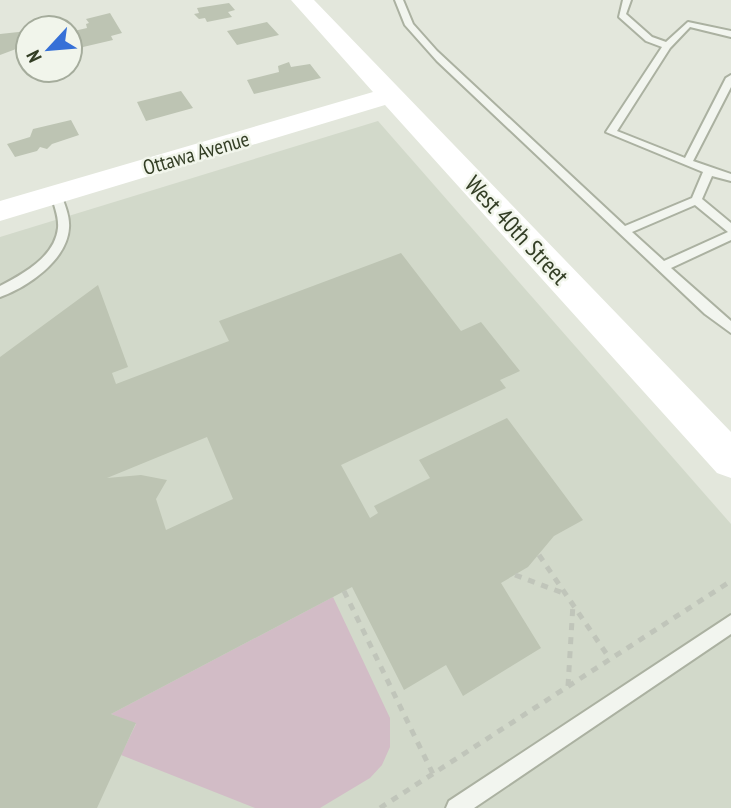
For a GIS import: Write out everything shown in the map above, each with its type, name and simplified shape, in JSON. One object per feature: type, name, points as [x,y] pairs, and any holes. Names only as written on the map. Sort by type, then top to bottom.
[{"type":"street","name":"West 40th Street","points":[[302,0],[731,460]]},
{"type":"street","name":"Ottawa Avenue","points":[[0,211],[391,96]]},
{"type":"lane","points":[[399,0],[400,9],[415,32],[440,59],[709,311],[731,328]]},
{"type":"lane","points":[[628,0],[622,15],[649,39],[667,46]]},
{"type":"lane","points":[[731,34],[688,24],[667,46],[611,132],[731,178]]},
{"type":"lane","points":[[687,163],[731,78]]},
{"type":"lane","points":[[624,231],[696,201],[709,171]]},
{"type":"lane","points":[[0,292],[33,272],[54,251],[64,227],[55,195]]},
{"type":"lane","points":[[662,267],[731,232],[696,201]]},
{"type":"lane","points":[[456,808],[731,624]]},
{"type":"path","points":[[539,555],[610,659]]},
{"type":"path","points":[[515,575],[565,593]]},
{"type":"path","points":[[380,808],[731,581]]},
{"type":"path","points":[[344,591],[433,774]]},
{"type":"path","points":[[568,687],[573,603]]},
{"type":"shaded area","points":[[378,121],[731,524],[731,808],[0,808],[0,237]]},
{"type":"shaded area","points":[[333,597],[390,718],[390,747],[382,765],[370,778],[320,808],[255,808],[121,755],[136,724],[111,714]]},
{"type":"building","points":[[229,3],[235,10],[228,12],[232,17],[207,22],[205,18],[199,19],[194,14],[199,13],[197,8]]},
{"type":"building","points":[[110,13],[122,33],[111,36],[113,40],[84,47],[84,29],[89,23],[86,19]]},
{"type":"building","points":[[267,22],[279,35],[237,45],[227,31]]},
{"type":"building","points":[[14,32],[14,50],[0,55],[0,34]]},
{"type":"building","points":[[289,62],[291,67],[310,64],[321,78],[254,94],[247,80],[279,72],[278,66]]},
{"type":"building","points":[[181,91],[193,108],[146,121],[137,102]]},
{"type":"building","points":[[71,120],[79,135],[52,144],[47,149],[40,147],[37,151],[15,157],[7,144],[30,137],[33,129]]},
{"type":"building","points":[[401,253],[461,331],[481,322],[520,371],[500,380],[506,388],[341,465],[370,518],[378,513],[374,506],[430,478],[419,460],[507,418],[583,520],[554,536],[528,567],[501,583],[541,648],[463,696],[446,665],[404,690],[352,587],[111,714],[136,723],[97,808],[0,808],[0,357],[98,285],[128,367],[112,373],[116,384],[229,341],[219,321]],"holes":[[[207,437],[233,499],[166,530],[156,499],[167,480],[141,475],[107,478]]]}]
